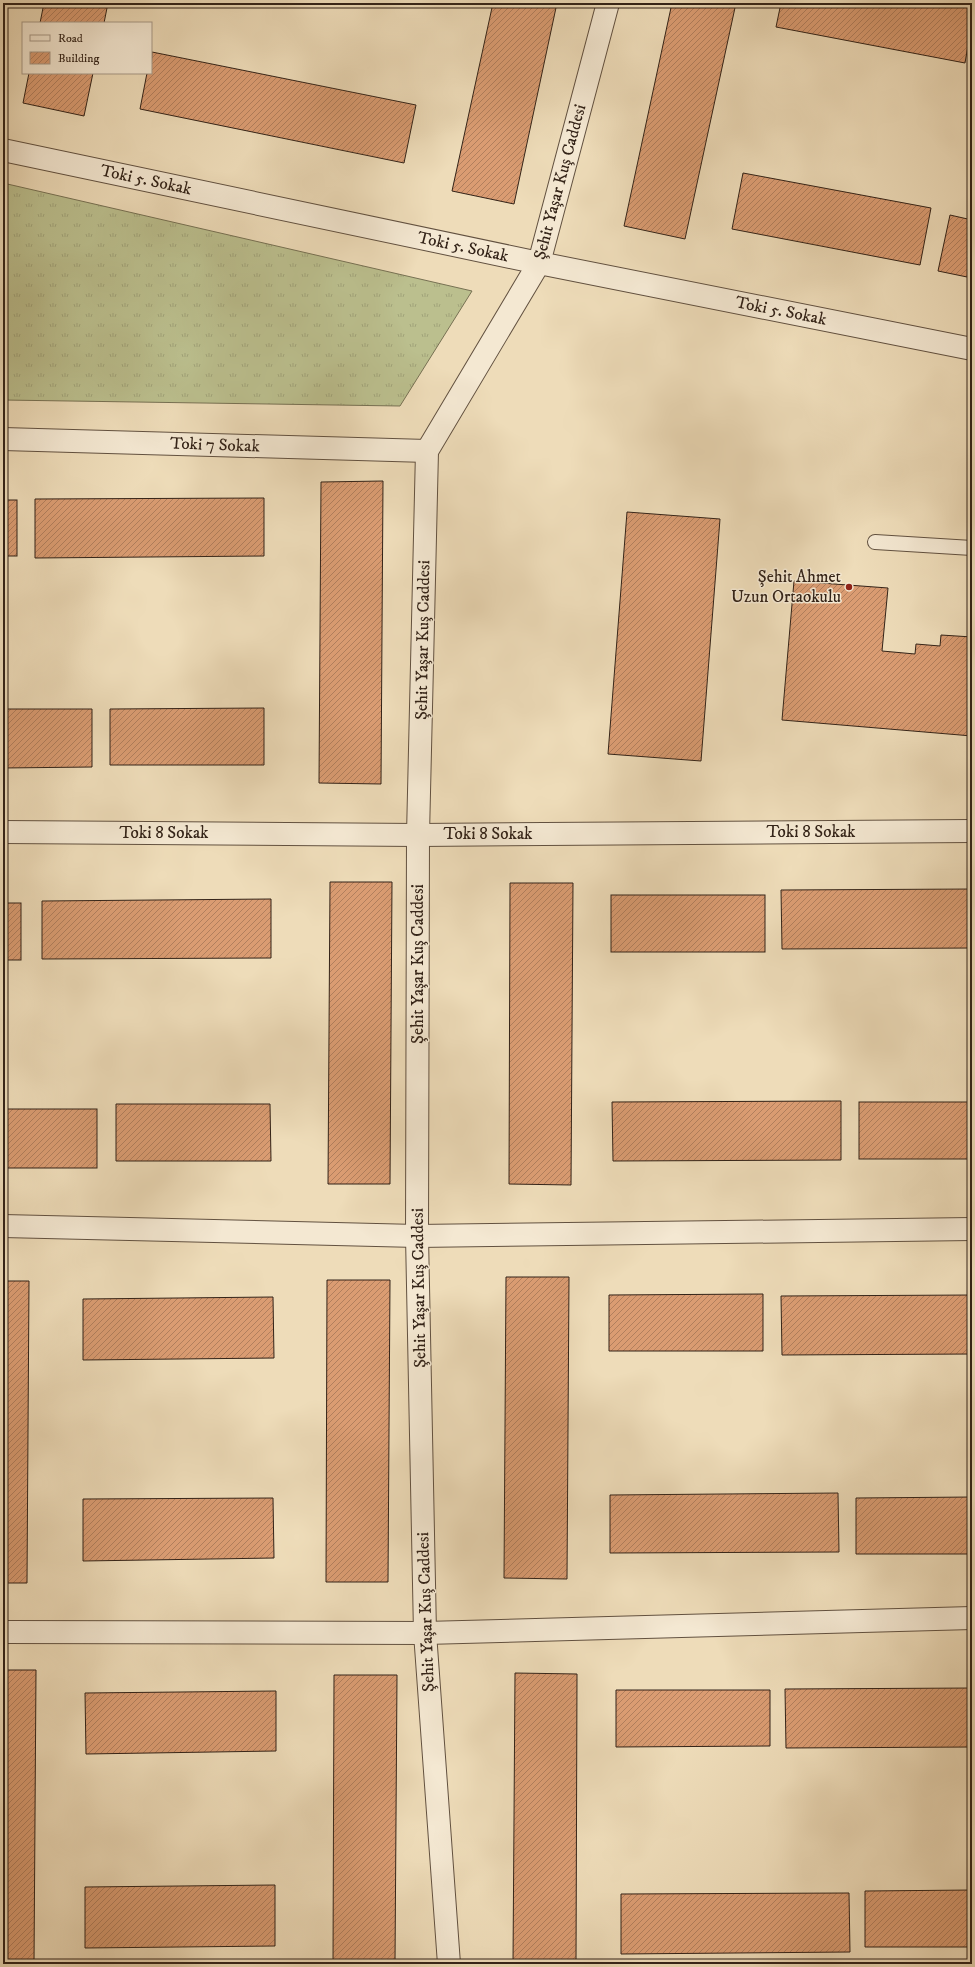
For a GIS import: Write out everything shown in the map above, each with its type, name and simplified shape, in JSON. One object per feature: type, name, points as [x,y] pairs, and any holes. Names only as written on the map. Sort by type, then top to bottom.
[{"type":"street","name":"Şehit Yaşar Kuş Caddesi","points":[[449,1964],[425,1633],[417,1236],[418,835],[427,451],[539,263],[608,3]]},
{"type":"street","name":"Toki 5. Sokak","points":[[3,150],[539,263],[972,349]]},
{"type":"street","name":"Toki 7 Sokak","points":[[3,439],[427,451]]},
{"type":"street","name":"Toki 8 Sokak","points":[[3,832],[418,835],[972,831]]},
{"type":"street","points":[[3,1226],[417,1236],[972,1229]]},
{"type":"street","points":[[3,1632],[425,1633],[972,1618]]},
{"type":"lane","points":[[875,542],[972,548]]},
{"type":"green space","points":[[3,183],[472,291],[400,406],[3,400]]},
{"type":"building","points":[[44,3],[108,3],[104,22],[40,22]]},
{"type":"building","points":[[493,3],[557,3],[514,204],[452,191]]},
{"type":"building","points":[[672,3],[736,3],[685,239],[624,226]]},
{"type":"building","points":[[781,3],[960,3],[972,5],[972,22],[965,63],[776,27]]},
{"type":"building","points":[[152,52],[416,105],[404,163],[140,109],[147,74],[152,74]]},
{"type":"building","points":[[29,74],[93,74],[84,116],[23,103]]},
{"type":"building","points":[[743,173],[931,208],[920,265],[732,229]]},
{"type":"building","points":[[950,215],[972,220],[972,278],[938,271]]},
{"type":"building","points":[[383,481],[381,784],[319,783],[321,482]]},
{"type":"building","points":[[264,498],[264,556],[35,558],[35,499]]},
{"type":"building","points":[[3,500],[17,500],[17,556],[3,556]]},
{"type":"building","points":[[627,512],[720,519],[701,761],[608,754]]},
{"type":"building","points":[[794,581],[888,588],[882,651],[915,654],[916,644],[940,646],[941,635],[972,637],[972,736],[782,720]]},
{"type":"building","points":[[264,708],[264,765],[110,765],[110,709]]},
{"type":"building","points":[[3,709],[92,709],[92,767],[3,768]]},
{"type":"building","points":[[330,882],[392,882],[390,1184],[328,1184]]},
{"type":"building","points":[[510,883],[573,883],[571,1185],[509,1184]]},
{"type":"building","points":[[972,889],[972,948],[782,949],[781,890]]},
{"type":"building","points":[[611,895],[765,895],[765,952],[611,952]]},
{"type":"building","points":[[271,899],[271,958],[42,959],[42,901]]},
{"type":"building","points":[[3,903],[21,903],[21,960],[3,960]]},
{"type":"building","points":[[841,1101],[841,1160],[613,1161],[612,1102]]},
{"type":"building","points":[[859,1102],[972,1102],[972,1159],[859,1159]]},
{"type":"building","points":[[116,1104],[270,1104],[271,1161],[116,1161]]},
{"type":"building","points":[[3,1109],[97,1109],[97,1168],[3,1168]]},
{"type":"building","points":[[506,1277],[569,1277],[567,1579],[504,1578]]},
{"type":"building","points":[[327,1280],[390,1280],[388,1582],[326,1582]]},
{"type":"building","points":[[3,1281],[29,1281],[27,1583],[3,1583]]},
{"type":"building","points":[[763,1294],[763,1351],[609,1351],[609,1295]]},
{"type":"building","points":[[972,1295],[972,1354],[782,1355],[781,1296]]},
{"type":"building","points":[[273,1297],[274,1358],[83,1360],[83,1299]]},
{"type":"building","points":[[838,1493],[839,1552],[610,1553],[610,1495]]},
{"type":"building","points":[[972,1497],[972,1554],[856,1554],[856,1498]]},
{"type":"building","points":[[273,1498],[274,1558],[83,1561],[83,1499]]},
{"type":"building","points":[[3,1670],[36,1670],[34,1964],[3,1964]]},
{"type":"building","points":[[515,1673],[577,1674],[576,1964],[513,1964]]},
{"type":"building","points":[[334,1675],[397,1675],[395,1964],[333,1964]]},
{"type":"building","points":[[972,1688],[972,1747],[786,1748],[785,1689]]},
{"type":"building","points":[[616,1690],[770,1690],[770,1746],[616,1747]]},
{"type":"building","points":[[276,1691],[276,1751],[86,1754],[85,1693]]},
{"type":"building","points":[[275,1885],[275,1946],[85,1948],[85,1887]]},
{"type":"building","points":[[972,1890],[972,1947],[865,1947],[865,1891]]},
{"type":"building","points":[[849,1893],[850,1952],[621,1954],[621,1894]]},
{"type":"place","name":"Şehit Ahmet Uzun Ortaokulu","points":[[849,587]]}]
